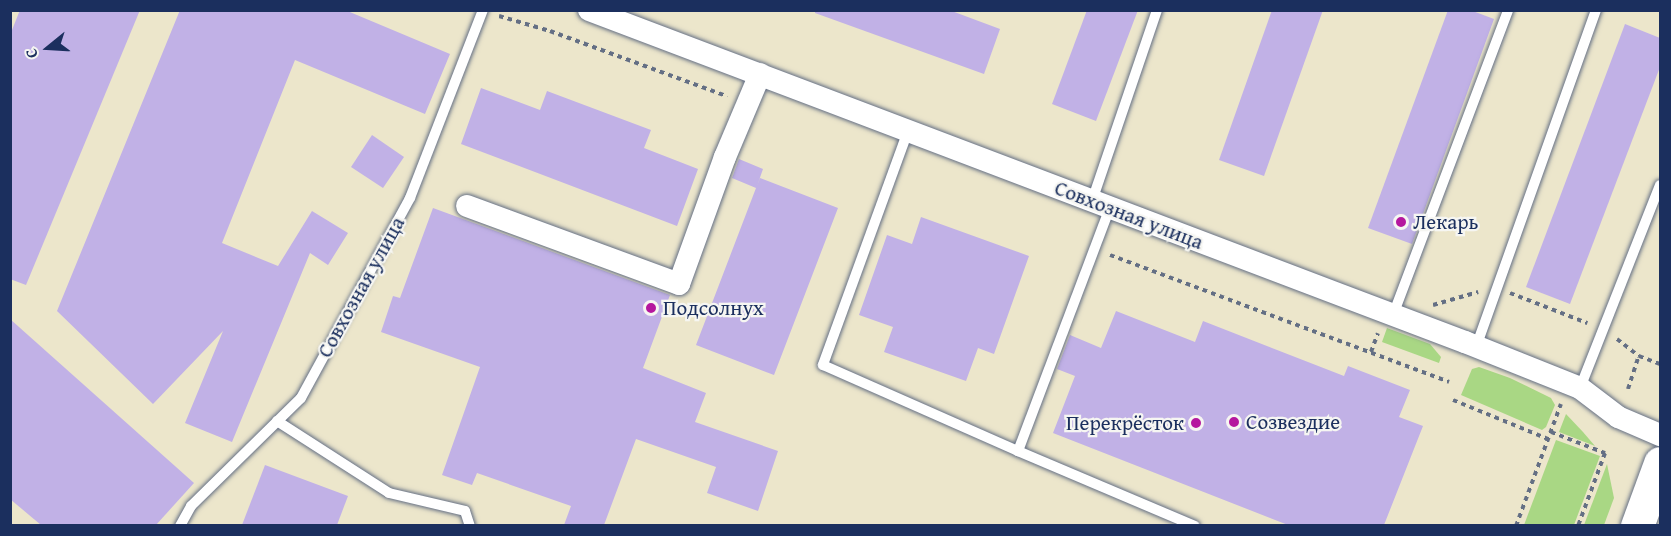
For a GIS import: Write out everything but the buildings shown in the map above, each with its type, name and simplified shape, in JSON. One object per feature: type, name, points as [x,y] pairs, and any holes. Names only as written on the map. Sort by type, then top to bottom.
[{"type":"main road","points":[[1637,525],[1660,463]]},
{"type":"street","name":"Совхозная улица","points":[[596,12],[1101,205],[1387,320],[1476,346],[1574,386],[1618,417],[1660,435]]},
{"type":"street","points":[[467,206],[679,284],[725,157],[750,105],[760,74]]},
{"type":"lane","points":[[1018,451],[1094,249],[1101,205],[1157,10]]},
{"type":"lane","points":[[1387,320],[1508,10]]},
{"type":"lane","points":[[1476,346],[1596,10]]},
{"type":"lane","name":"Совхозная улица","points":[[180,525],[191,506],[301,398],[410,198],[483,11]]},
{"type":"lane","points":[[908,131],[823,365],[1018,451],[1196,525]]},
{"type":"lane","points":[[1574,386],[1604,329],[1660,185]]},
{"type":"lane","points":[[277,421],[389,493],[465,511],[470,525]]},
{"type":"path","points":[[483,11],[550,31],[750,105]]},
{"type":"path","points":[[1094,249],[1449,382]]},
{"type":"path","points":[[1371,352],[1387,320],[1497,287],[1604,329],[1639,356],[1660,364]]},
{"type":"path","points":[[1628,389],[1639,356]]},
{"type":"path","points":[[1516,525],[1548,439],[1574,386]]},
{"type":"path","points":[[1453,400],[1548,439]]},
{"type":"path","points":[[1551,432],[1605,453],[1578,525]]},
{"type":"green space","points":[[1387,328],[1430,344],[1441,357],[1439,363],[1382,342]]},
{"type":"green space","points":[[1479,367],[1510,378],[1551,398],[1555,405],[1546,427],[1542,430],[1461,395],[1472,369]]},
{"type":"green space","points":[[1566,414],[1583,432],[1595,446],[1559,432]]},
{"type":"green space","points":[[1556,440],[1600,456],[1574,525],[1524,525]]},
{"type":"green space","points":[[1607,464],[1614,498],[1604,525],[1584,525]]},
{"type":"place","name":"Лекарь","points":[[1401,222]]},
{"type":"place","name":"Подсолнух","points":[[651,308]]},
{"type":"place","name":"Созвездие","points":[[1234,422]]},
{"type":"place","name":"Перекрёсток","points":[[1196,423]]}]
